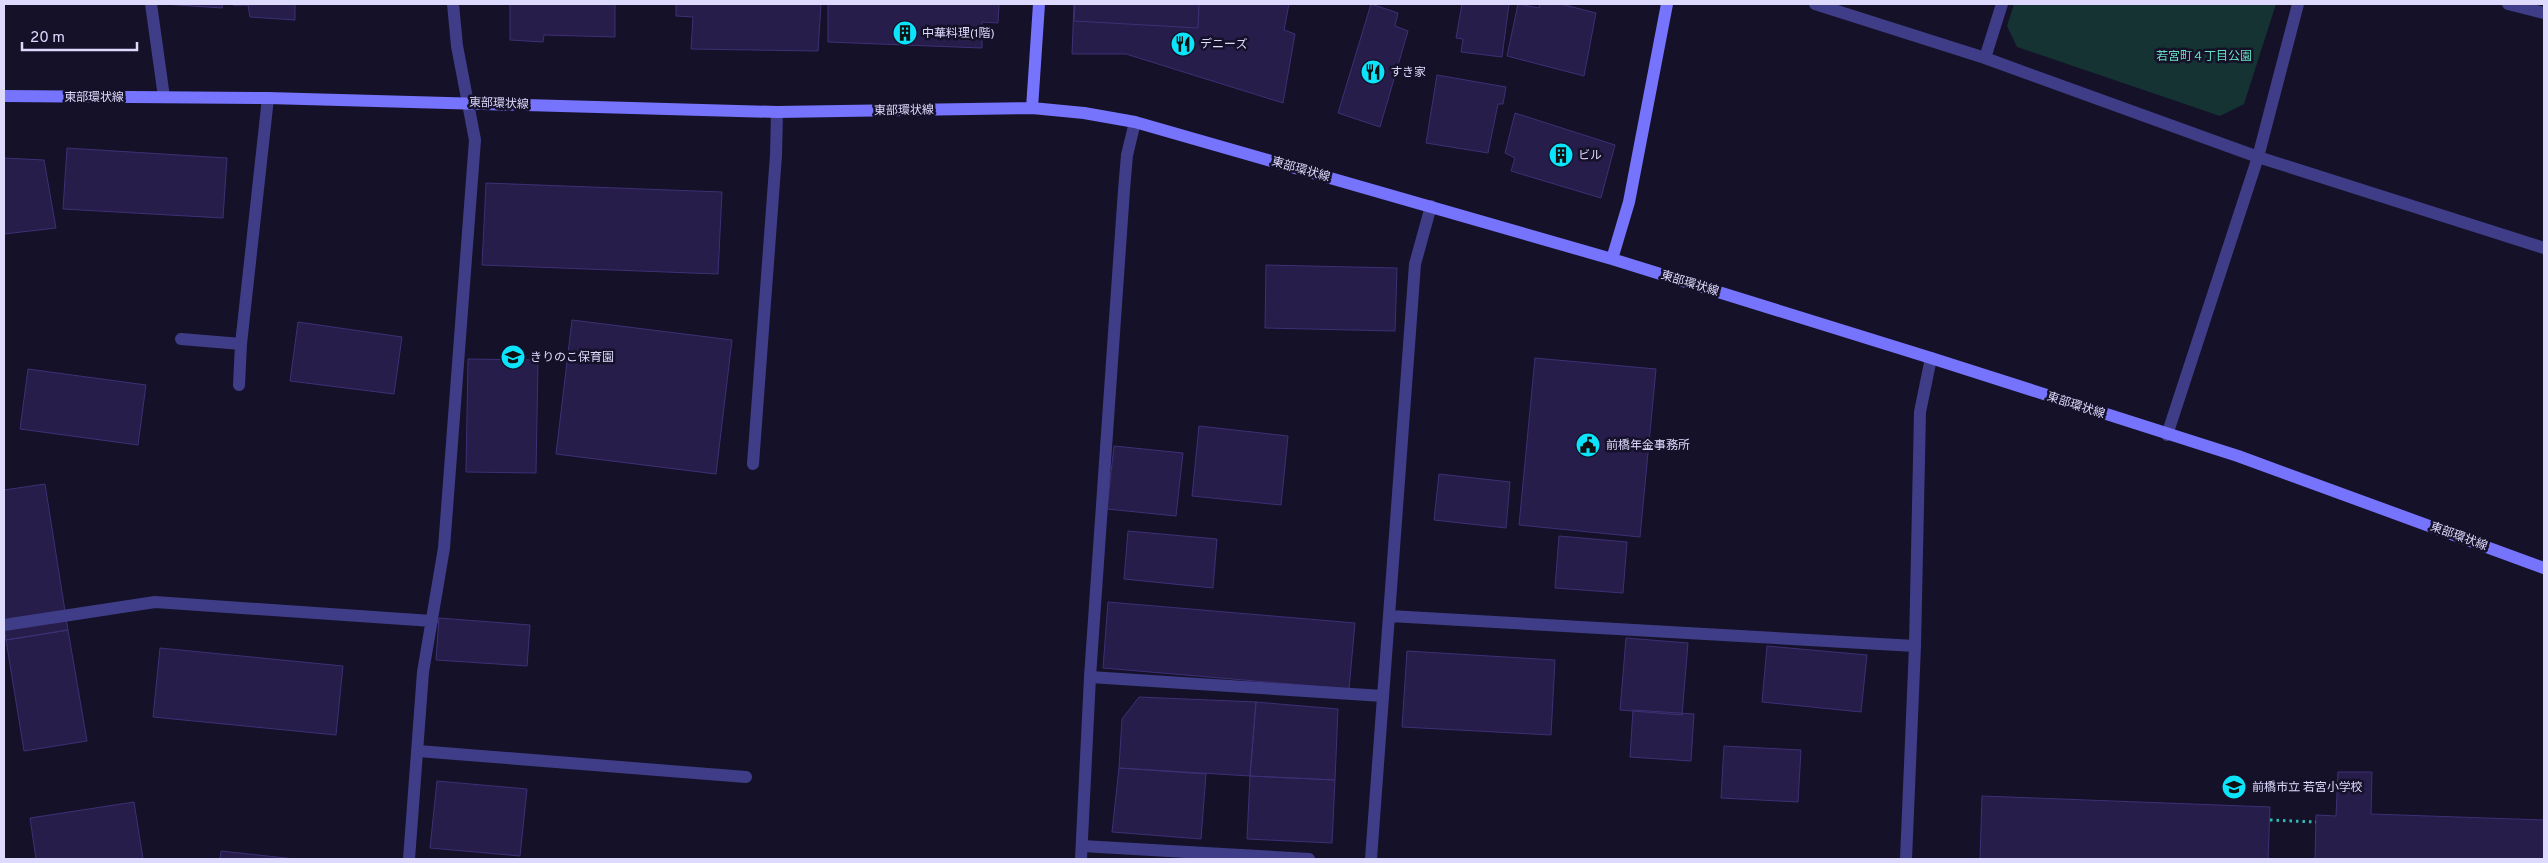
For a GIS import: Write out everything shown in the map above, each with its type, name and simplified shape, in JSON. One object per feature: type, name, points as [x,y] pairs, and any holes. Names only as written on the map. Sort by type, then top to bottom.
[{"type":"street","points":[[151,4],[164,97]]},
{"type":"street","points":[[409,859],[423,672],[444,548],[475,140],[457,46],[453,4]]},
{"type":"street","points":[[1032,108],[1039,4]]},
{"type":"street","points":[[1612,259],[1629,202],[1667,4]]},
{"type":"street","points":[[1815,4],[1985,58],[2258,156],[2544,248]]},
{"type":"street","points":[[1985,58],[2002,4]]},
{"type":"street","points":[[2167,435],[2258,156],[2298,4]]},
{"type":"street","points":[[2508,4],[2544,12]]},
{"type":"street","name":"東部環状線","points":[[4,96],[468,102],[776,112],[1032,108],[1084,113],[1135,122],[1612,259],[1931,358],[2167,435],[2238,456],[2544,568]]},
{"type":"street","points":[[239,385],[241,344],[268,98]]},
{"type":"street","points":[[753,464],[776,155],[776,112]]},
{"type":"street","points":[[1135,122],[1127,155],[1124,190],[1090,677],[1081,853],[1309,859]]},
{"type":"street","points":[[1371,859],[1415,264],[1431,206]]},
{"type":"street","points":[[182,339],[241,344]]},
{"type":"street","points":[[1906,859],[1920,412],[1931,358]]},
{"type":"street","points":[[4,626],[155,602],[432,622]]},
{"type":"street","points":[[1390,616],[1914,646]]},
{"type":"street","points":[[1090,677],[1383,696]]},
{"type":"street","points":[[418,751],[746,777]]},
{"type":"path","points":[[2270,820],[2316,822]]},
{"type":"green space","name":"若宮町４丁目公園","points":[[2014,4],[2276,4],[2244,104],[2220,116],[2017,47],[2007,26]]},
{"type":"building","points":[[163,4],[223,4],[222,8]]},
{"type":"building","points":[[295,4],[295,20],[250,17],[248,5],[233,5]]},
{"type":"building","points":[[510,4],[615,4],[615,37],[544,35],[543,42],[510,40]]},
{"type":"building","points":[[676,4],[821,4],[818,51],[691,49],[693,17],[676,16]]},
{"type":"building","name":"中華料理(1階)","points":[[828,4],[999,4],[998,23],[982,22],[982,48],[828,42]]},
{"type":"building","name":"デニーズ","points":[[1074,4],[1289,4],[1284,30],[1295,34],[1283,103],[1126,54],[1072,54]]},
{"type":"building","name":"デニーズ","points":[[1075,4],[1199,4],[1198,28],[1074,21]]},
{"type":"building","name":"すき家","points":[[1371,4],[1398,13],[1395,26],[1408,31],[1380,127],[1338,113]]},
{"type":"building","points":[[1462,4],[1509,4],[1502,57],[1461,52],[1463,39],[1456,38]]},
{"type":"building","points":[[1518,4],[1539,8],[1540,4],[1561,4],[1596,13],[1584,76],[1507,56]]},
{"type":"building","points":[[1437,75],[1506,87],[1503,104],[1498,104],[1488,153],[1426,143]]},
{"type":"building","name":"ビル","points":[[1515,113],[1615,145],[1601,198],[1511,171],[1515,158],[1505,153]]},
{"type":"building","points":[[67,148],[227,158],[223,218],[63,209]]},
{"type":"building","points":[[4,158],[44,160],[56,228],[4,234]]},
{"type":"building","points":[[486,183],[722,192],[718,274],[482,265]]},
{"type":"building","points":[[1266,265],[1397,268],[1395,331],[1265,328]]},
{"type":"building","points":[[572,320],[732,340],[716,474],[556,454]]},
{"type":"building","points":[[298,322],[402,337],[394,394],[290,381]]},
{"type":"building","points":[[1535,358],[1656,369],[1640,537],[1519,525]]},
{"type":"building","points":[[468,359],[538,360],[536,473],[466,472]]},
{"type":"building","points":[[28,369],[146,385],[138,445],[20,429]]},
{"type":"building","points":[[1199,426],[1288,436],[1281,505],[1192,496]]},
{"type":"building","points":[[1114,446],[1183,453],[1176,516],[1107,509]]},
{"type":"building","points":[[1439,474],[1510,482],[1506,528],[1434,520]]},
{"type":"building","points":[[45,484],[68,630],[6,640],[4,627],[4,490]]},
{"type":"building","points":[[1128,531],[1217,539],[1213,588],[1124,579]]},
{"type":"building","points":[[1559,536],[1627,542],[1623,593],[1555,588]]},
{"type":"building","points":[[1108,602],[1355,623],[1349,689],[1103,668]]},
{"type":"building","points":[[439,618],[530,625],[527,666],[436,660]]},
{"type":"building","points":[[68,630],[87,741],[24,751],[6,640]]},
{"type":"building","points":[[1626,638],[1688,643],[1682,715],[1620,710]]},
{"type":"building","points":[[1767,646],[1867,655],[1861,712],[1762,702]]},
{"type":"building","points":[[160,648],[343,666],[336,735],[153,717]]},
{"type":"building","points":[[1407,651],[1555,660],[1551,735],[1402,727]]},
{"type":"building","points":[[1139,697],[1256,702],[1250,776],[1119,768],[1122,719]]},
{"type":"building","points":[[1256,702],[1338,709],[1335,780],[1250,776]]},
{"type":"building","points":[[1633,710],[1694,714],[1691,761],[1630,757]]},
{"type":"building","points":[[1724,746],[1801,750],[1798,802],[1721,798]]},
{"type":"building","points":[[1119,768],[1206,774],[1201,839],[1112,832]]},
{"type":"building","points":[[2338,772],[2372,772],[2371,814],[2544,820],[2544,859],[2315,859],[2316,815],[2336,816]]},
{"type":"building","points":[[1250,776],[1335,780],[1332,843],[1247,839]]},
{"type":"building","points":[[437,781],[527,789],[520,856],[430,848]]},
{"type":"building","points":[[1982,796],[2270,807],[2268,859],[1980,859]]},
{"type":"building","points":[[134,802],[143,859],[36,859],[30,818]]},
{"type":"building","points":[[221,851],[295,859],[220,859]]},
{"type":"place","name":"中華料理(1階)","points":[[905,33]]},
{"type":"place","name":"デニーズ","points":[[1183,44]]},
{"type":"place","name":"すき家","points":[[1373,72]]},
{"type":"place","name":"ビル","points":[[1561,155]]},
{"type":"place","name":"きりのこ保育園","points":[[513,357]]},
{"type":"place","name":"前橋年金事務所","points":[[1588,445]]},
{"type":"place","name":"前橋市立 若宮小学校","points":[[2234,787]]}]
